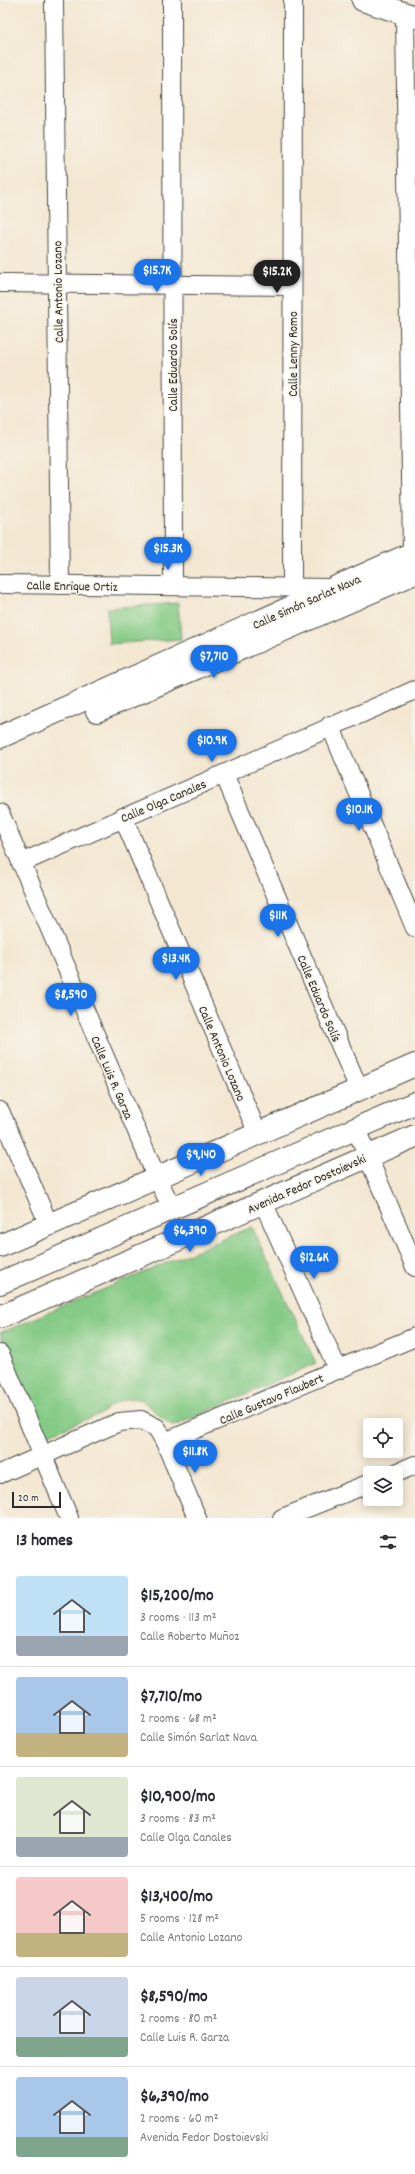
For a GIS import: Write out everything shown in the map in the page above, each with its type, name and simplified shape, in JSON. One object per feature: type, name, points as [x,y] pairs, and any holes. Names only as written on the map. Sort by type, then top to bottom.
[{"type":"main road","points":[[363,0],[410,16]]},
{"type":"main road","name":"Calle Simón Sarlat Nava","points":[[0,737],[336,588],[414,560]]},
{"type":"main road","name":"Calle Simón Sarlat Nava","points":[[0,752],[414,560]]},
{"type":"main road","points":[[0,1246],[415,1065]]},
{"type":"main road","points":[[0,1282],[415,1103]]},
{"type":"main road","name":"Avenida Fedor Dostoievski","points":[[0,1317],[415,1136]]},
{"type":"street","name":"Calle Antonio Lozano","points":[[54,0],[60,585]]},
{"type":"street","name":"Calle Eduardo Solís","points":[[172,0],[173,586]]},
{"type":"street","name":"Calle Lenny Romo","points":[[292,587],[293,0]]},
{"type":"street","points":[[410,16],[414,560]]},
{"type":"street","points":[[0,283],[292,286]]},
{"type":"street","name":"Calle Enrique Ortiz","points":[[0,584],[336,588]]},
{"type":"street","name":"Calle Olga Canales","points":[[21,863],[224,774],[330,725],[415,690]]},
{"type":"street","points":[[330,725],[415,928]]},
{"type":"street","name":"Calle Eduardo Solís","points":[[224,774],[359,1089]]},
{"type":"street","name":"Calle Luis R. Garza","points":[[0,813],[157,1178],[172,1208]]},
{"type":"street","name":"Calle Antonio Lozano","points":[[123,817],[258,1134]]},
{"type":"street","points":[[0,1110],[49,1225]]},
{"type":"street","points":[[356,1129],[415,1267]]},
{"type":"street","points":[[263,1202],[338,1370]]},
{"type":"street","name":"Calle Gustavo Flaubert","points":[[165,1442],[415,1337]]},
{"type":"street","points":[[0,1354],[69,1518]]},
{"type":"street","points":[[0,1474],[119,1422],[141,1420],[157,1428],[165,1442],[197,1518]]},
{"type":"street","points":[[403,1470],[415,1465]]},
{"type":"street","points":[[282,1518],[363,1486]]},
{"type":"green space","points":[[178,603],[181,639],[109,644],[107,608]]},
{"type":"green space","points":[[252,1227],[316,1363],[174,1426],[165,1421],[139,1399],[127,1399],[116,1403],[102,1413],[42,1437],[0,1333]]}]
